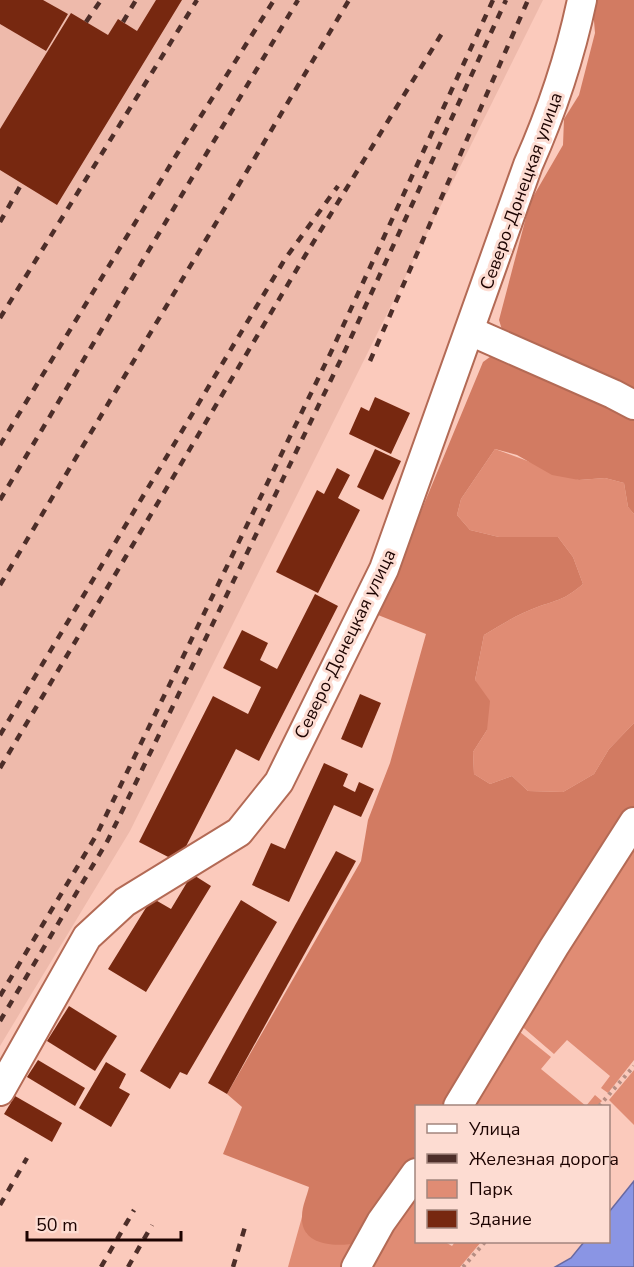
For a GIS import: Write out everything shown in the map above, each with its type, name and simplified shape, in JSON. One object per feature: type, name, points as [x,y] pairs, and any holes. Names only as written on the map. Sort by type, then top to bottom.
[{"type":"lane","name":"Северо-Донецкая улица","points":[[0,1091],[87,937],[125,902],[239,832],[279,782],[384,569],[572,49],[582,0]]},
{"type":"lane","points":[[470,331],[634,405]]},
{"type":"lane","points":[[459,1105],[554,947],[634,822]]},
{"type":"lane","points":[[356,1267],[381,1222],[415,1176]]},
{"type":"path","points":[[601,1105],[634,1066]]},
{"type":"path","points":[[463,1267],[483,1243]]},
{"type":"shaded area","points":[[0,0],[543,0],[130,831],[0,1046]]},
{"type":"shaded area","points":[[598,0],[634,0],[634,394],[503,333],[499,320],[530,202],[563,145],[564,119],[579,95],[595,33],[593,9]]},
{"type":"shaded area","points":[[494,354],[634,415],[634,514],[628,507],[624,483],[605,478],[579,480],[552,475],[517,455],[495,449],[461,499],[457,515],[470,530],[499,537],[558,537],[573,557],[583,584],[563,598],[525,612],[484,635],[475,680],[490,701],[487,730],[473,752],[474,774],[490,784],[512,776],[528,791],[563,792],[594,774],[609,749],[634,723],[634,808],[449,1105],[415,1105],[415,1157],[358,1243],[340,1245],[321,1243],[307,1234],[303,1226],[302,1212],[309,1187],[223,1154],[242,1107],[227,1094],[361,861],[368,820],[390,763],[426,634],[378,615],[483,362]]},
{"type":"green space","points":[[495,449],[579,480],[605,478],[624,483],[628,507],[634,514],[634,723],[609,749],[594,774],[563,792],[528,791],[512,776],[490,784],[474,774],[473,752],[487,730],[475,680],[484,635],[525,612],[563,598],[583,584],[573,557],[558,537],[499,537],[470,530],[457,515],[461,499]]},
{"type":"green space","points":[[634,838],[634,1060],[608,1093],[601,1088],[610,1076],[567,1040],[554,1054],[518,1023]]},
{"type":"green space","points":[[515,1028],[551,1057],[541,1069],[585,1105],[466,1105]]},
{"type":"green space","points":[[634,1070],[634,1125],[609,1100]]},
{"type":"green space","points":[[595,1095],[602,1101],[598,1105],[587,1105]]},
{"type":"green space","points":[[415,1187],[415,1243],[447,1243],[452,1246],[454,1243],[480,1243],[460,1267],[363,1267]]},
{"type":"green space","points":[[302,1217],[307,1234],[358,1243],[349,1267],[288,1267]]},
{"type":"water","points":[[634,1181],[634,1267],[555,1267],[571,1258],[583,1243],[610,1243],[610,1211]]},
{"type":"building","points":[[0,0],[43,0],[68,14],[46,51],[0,24]]},
{"type":"building","points":[[156,0],[182,0],[57,205],[0,170],[0,129],[71,13],[108,35],[118,19],[137,31]]},
{"type":"building","points":[[375,397],[410,413],[391,454],[349,434],[361,407],[369,411]]},
{"type":"building","points":[[375,449],[401,461],[383,500],[357,487]]},
{"type":"building","points":[[337,468],[350,475],[338,498],[360,510],[318,593],[276,572],[317,490],[324,494]]},
{"type":"building","points":[[315,594],[338,606],[259,761],[236,749],[178,862],[139,842],[213,696],[248,714],[261,687],[223,668],[242,630],[268,643],[260,660],[277,669]]},
{"type":"building","points":[[360,694],[381,703],[362,748],[341,739]]},
{"type":"building","points":[[324,763],[348,774],[343,786],[355,792],[359,782],[374,789],[361,817],[334,805],[289,902],[252,885],[271,843],[285,849]]},
{"type":"building","points":[[336,851],[356,861],[227,1094],[208,1083]]},
{"type":"building","points":[[192,874],[211,886],[146,992],[108,969],[152,898],[171,909]]},
{"type":"building","points":[[241,900],[277,922],[187,1075],[180,1072],[170,1089],[140,1071]]},
{"type":"building","points":[[69,1006],[117,1036],[95,1071],[47,1041]]},
{"type":"building","points":[[38,1060],[85,1088],[75,1106],[27,1077]]},
{"type":"building","points":[[106,1062],[126,1074],[119,1088],[130,1094],[111,1127],[79,1108]]},
{"type":"building","points":[[15,1096],[62,1123],[52,1142],[4,1114]]},
{"type":"railway","points":[[86,22],[101,0]]},
{"type":"railway","points":[[123,22],[136,0]]},
{"type":"railway","points":[[0,318],[197,0]]},
{"type":"railway","points":[[0,445],[177,154],[274,0]]},
{"type":"railway","points":[[0,500],[298,0]]},
{"type":"railway","points":[[0,585],[349,0]]},
{"type":"railway","points":[[0,996],[97,834],[332,350],[493,0]]},
{"type":"railway","points":[[0,1021],[108,840],[343,355],[506,0]]},
{"type":"railway","points":[[370,361],[528,0]]},
{"type":"railway","points":[[0,768],[300,264],[444,30]]},
{"type":"railway","points":[[0,222],[22,183]]},
{"type":"railway","points":[[0,735],[285,259],[338,186]]},
{"type":"railway","points":[[0,1205],[27,1158]]},
{"type":"railway","points":[[101,1267],[134,1210]]},
{"type":"railway","points":[[128,1267],[152,1225]]},
{"type":"railway","points":[[233,1267],[245,1227]]}]
